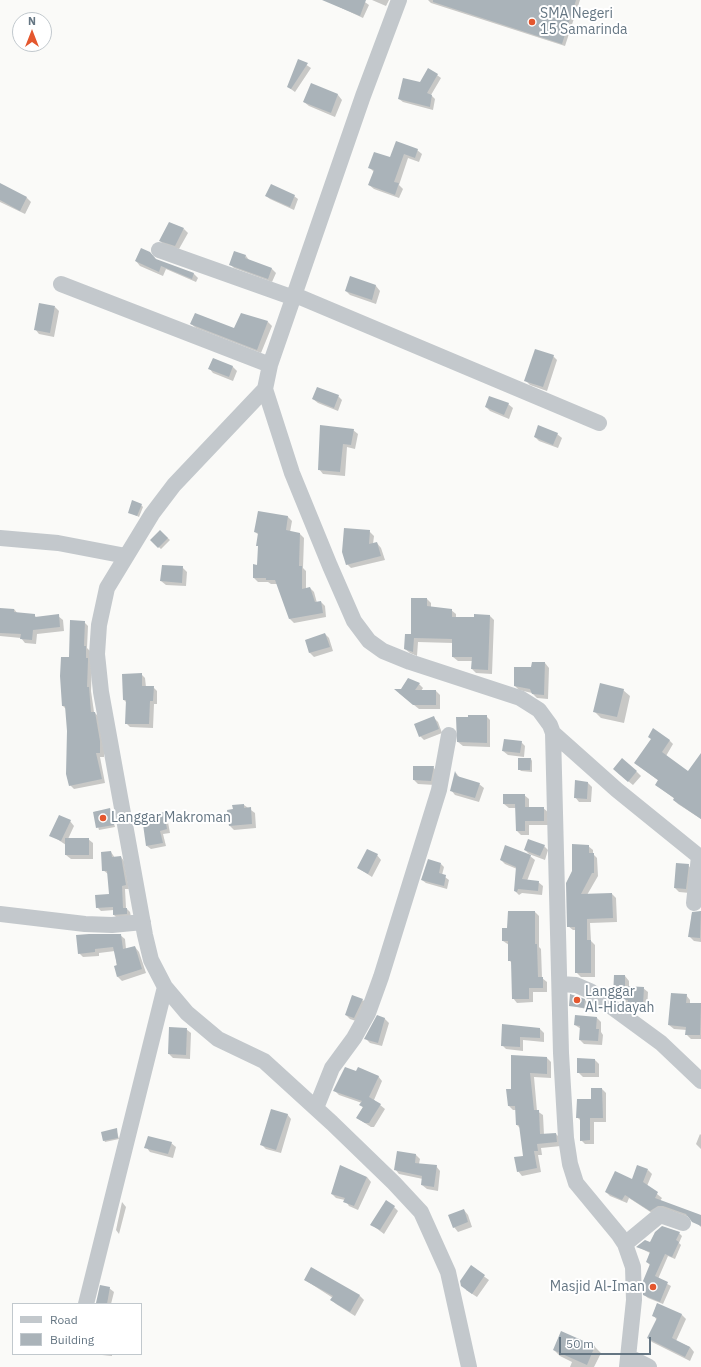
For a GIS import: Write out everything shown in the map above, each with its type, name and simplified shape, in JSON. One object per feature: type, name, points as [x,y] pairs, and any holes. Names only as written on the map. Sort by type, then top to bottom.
[{"type":"street","points":[[399,0],[362,96],[270,365],[265,389],[292,473],[330,566],[354,621],[369,641],[383,651],[410,662],[520,698],[539,710],[546,718],[553,733],[561,1054],[566,1138],[572,1175],[582,1193],[626,1244],[633,1267],[634,1286],[628,1362],[649,1367]]},
{"type":"street","points":[[159,250],[294,296],[599,422]]},
{"type":"street","points":[[62,284],[270,365]]},
{"type":"street","points":[[265,389],[174,485],[152,514],[107,588],[99,626],[97,654],[101,692],[143,922],[151,960],[165,987],[187,1013],[218,1039],[264,1061],[316,1108],[394,1183],[420,1212],[448,1272],[469,1367]]},
{"type":"street","points":[[0,538],[58,543],[126,556]]},
{"type":"street","points":[[553,733],[618,790],[700,857],[694,903]]},
{"type":"street","points":[[316,1108],[332,1068],[354,1038],[368,1013],[381,977],[440,790],[449,735]]},
{"type":"street","points":[[0,914],[85,924],[112,925],[143,922]]},
{"type":"street","points":[[560,984],[576,985],[590,990],[661,1043],[701,1081]]},
{"type":"street","points":[[86,1303],[165,987]]},
{"type":"street","points":[[626,1244],[660,1214],[683,1223]]},
{"type":"building","points":[[322,0],[366,0],[360,16]]},
{"type":"building","name":"SMA Negeri 15 Samarinda","points":[[433,0],[576,0],[562,44],[433,2]]},
{"type":"building","points":[[298,59],[308,63],[291,89],[287,87]]},
{"type":"building","points":[[428,68],[438,74],[427,93],[432,95],[430,107],[398,99],[403,78],[420,82]]},
{"type":"building","points":[[311,83],[338,94],[331,113],[303,102]]},
{"type":"building","points":[[396,141],[418,149],[415,158],[404,154],[394,182],[399,183],[395,195],[368,185],[374,170],[368,168],[374,152],[390,157]]},
{"type":"building","points":[[0,183],[27,197],[20,211],[0,200]]},
{"type":"building","points":[[271,184],[295,195],[290,207],[265,196]]},
{"type":"building","points":[[169,222],[184,228],[175,246],[159,241]]},
{"type":"building","points":[[141,248],[150,252],[156,259],[194,273],[192,279],[161,266],[159,272],[135,261]]},
{"type":"building","points":[[234,251],[246,255],[245,258],[272,268],[268,279],[229,265]]},
{"type":"building","points":[[350,276],[376,285],[372,300],[345,291]]},
{"type":"building","points":[[39,303],[55,306],[50,333],[34,330]]},
{"type":"building","points":[[195,313],[234,328],[241,313],[268,321],[257,350],[190,324]]},
{"type":"building","points":[[535,349],[554,355],[543,387],[524,381]]},
{"type":"building","points":[[213,358],[233,366],[229,377],[208,369]]},
{"type":"building","points":[[317,387],[339,395],[334,408],[312,399]]},
{"type":"building","points":[[489,396],[509,403],[504,415],[485,407]]},
{"type":"building","points":[[320,425],[354,429],[351,445],[343,444],[340,472],[318,470]]},
{"type":"building","points":[[538,425],[558,433],[553,445],[534,437]]},
{"type":"building","points":[[132,500],[142,504],[137,516],[128,513]]},
{"type":"building","points":[[258,511],[288,516],[286,530],[300,533],[299,566],[302,566],[302,589],[310,587],[315,602],[321,601],[323,613],[289,619],[275,580],[253,578],[253,564],[257,565],[258,546],[256,546],[258,533],[254,532]]},
{"type":"building","points":[[344,528],[370,530],[369,544],[377,542],[381,556],[346,565],[342,552]]},
{"type":"building","points":[[160,530],[168,538],[158,548],[150,540]]},
{"type":"building","points":[[162,565],[183,566],[182,583],[160,581]]},
{"type":"building","points":[[411,598],[427,598],[427,606],[452,609],[452,617],[474,617],[474,614],[490,615],[488,670],[471,669],[472,657],[452,657],[452,639],[414,638],[413,652],[404,649],[405,634],[411,634]]},
{"type":"building","points":[[0,608],[14,609],[14,612],[35,614],[35,617],[59,614],[60,627],[33,630],[32,640],[20,639],[21,634],[0,633]]},
{"type":"building","points":[[70,620],[85,621],[84,646],[86,646],[86,658],[88,658],[87,687],[89,687],[91,712],[95,712],[100,741],[100,753],[96,753],[102,779],[69,786],[66,774],[67,731],[65,706],[62,706],[60,676],[61,657],[69,657]]},
{"type":"building","points":[[325,633],[330,647],[309,653],[305,640]]},
{"type":"building","points":[[532,662],[545,662],[544,695],[532,694],[530,689],[514,686],[514,667],[531,667]]},
{"type":"building","points":[[142,673],[142,686],[154,686],[153,701],[150,701],[149,724],[125,724],[126,700],[123,700],[122,674]]},
{"type":"building","points":[[408,678],[420,683],[415,690],[436,690],[436,705],[413,705],[394,689],[401,689]]},
{"type":"building","points":[[600,683],[624,689],[617,717],[593,712]]},
{"type":"building","points":[[468,715],[487,715],[487,743],[457,742],[456,717],[468,717]]},
{"type":"building","points":[[434,716],[439,729],[419,737],[414,724]]},
{"type":"building","points":[[653,728],[670,740],[662,752],[688,771],[701,753],[701,819],[673,800],[674,798],[655,785],[658,780],[634,763],[651,739],[648,737]]},
{"type":"building","points":[[504,739],[522,741],[520,753],[502,751]]},
{"type":"building","points":[[518,758],[531,758],[530,770],[518,770]]},
{"type":"building","points":[[622,758],[637,771],[628,782],[613,769]]},
{"type":"building","points":[[413,766],[434,766],[431,781],[413,780]]},
{"type":"building","points":[[455,771],[457,776],[480,783],[475,798],[450,791]]},
{"type":"building","points":[[575,780],[588,782],[587,799],[574,798]]},
{"type":"building","points":[[503,794],[525,794],[525,807],[544,807],[544,821],[525,821],[525,831],[516,831],[515,804],[503,804]]},
{"type":"building","points":[[244,804],[244,808],[251,807],[252,824],[229,826],[227,810],[233,809],[232,805]]},
{"type":"building","name":"Langgar Makroman","points":[[110,808],[114,825],[96,828],[93,812]]},
{"type":"building","points":[[164,812],[167,829],[160,831],[163,843],[146,846],[142,817]]},
{"type":"building","points":[[59,815],[71,820],[61,841],[49,836]]},
{"type":"building","points":[[65,838],[89,838],[89,855],[65,855]]},
{"type":"building","points":[[528,839],[545,845],[540,856],[524,850]]},
{"type":"building","points":[[572,844],[589,845],[589,853],[594,853],[594,873],[592,873],[581,894],[612,893],[613,918],[587,919],[587,940],[591,940],[591,973],[575,973],[575,927],[567,927],[566,883],[572,871]]},
{"type":"building","points":[[505,845],[531,855],[522,879],[539,881],[538,891],[518,889],[517,892],[514,891],[516,867],[500,860]]},
{"type":"building","points":[[367,849],[378,854],[368,874],[357,868]]},
{"type":"building","points":[[111,851],[112,857],[121,856],[126,885],[122,886],[123,908],[127,908],[127,914],[113,915],[113,907],[96,908],[95,895],[109,894],[107,871],[102,871],[101,852]]},
{"type":"building","points":[[428,859],[441,863],[439,873],[446,875],[444,886],[421,880]]},
{"type":"building","points":[[676,863],[689,864],[686,889],[674,888]]},
{"type":"building","points":[[508,911],[535,911],[535,944],[537,944],[538,977],[543,977],[543,988],[529,988],[529,999],[512,999],[511,961],[508,961],[508,941],[502,941],[502,928],[507,928]]},
{"type":"building","points":[[701,911],[700,938],[688,937],[692,912]]},
{"type":"building","points":[[121,934],[123,949],[135,946],[142,969],[117,977],[114,966],[117,965],[113,947],[95,949],[95,952],[78,954],[76,935]]},
{"type":"building","points":[[614,975],[625,975],[625,986],[644,987],[643,1006],[628,1005],[628,1000],[618,1000],[613,996]]},
{"type":"building","points":[[671,993],[687,994],[686,1003],[701,1003],[700,1035],[685,1035],[686,1027],[668,1025]]},
{"type":"building","name":"Langgar Al-Hidayah","points":[[570,994],[585,999],[584,1008],[569,1006]]},
{"type":"building","points":[[352,995],[363,999],[354,1018],[345,1015]]},
{"type":"building","points":[[377,1015],[385,1018],[378,1043],[364,1039]]},
{"type":"building","points":[[575,1015],[597,1017],[596,1029],[599,1029],[598,1041],[579,1040],[580,1026],[574,1025]]},
{"type":"building","points":[[502,1024],[540,1028],[540,1038],[520,1037],[520,1047],[501,1046]]},
{"type":"building","points":[[169,1027],[187,1028],[186,1055],[168,1054]]},
{"type":"building","points":[[511,1055],[547,1057],[547,1074],[530,1073],[534,1110],[539,1110],[540,1134],[556,1133],[557,1142],[537,1144],[538,1151],[534,1151],[537,1168],[517,1172],[514,1157],[523,1156],[519,1125],[516,1125],[515,1106],[508,1106],[506,1089],[511,1089]]},
{"type":"building","points":[[577,1058],[595,1059],[595,1073],[577,1073]]},
{"type":"building","points":[[345,1067],[356,1071],[358,1067],[379,1076],[369,1097],[381,1104],[369,1123],[365,1123],[356,1118],[363,1107],[359,1105],[362,1101],[333,1091]]},
{"type":"building","points":[[591,1088],[602,1088],[603,1118],[590,1118],[590,1140],[580,1141],[580,1118],[576,1118],[577,1099],[591,1099]]},
{"type":"building","points":[[271,1109],[288,1114],[276,1150],[260,1145]]},
{"type":"building","points":[[117,1128],[118,1138],[103,1141],[101,1132]]},
{"type":"building","points":[[148,1136],[172,1142],[168,1154],[144,1148]]},
{"type":"building","points":[[397,1151],[416,1154],[415,1163],[437,1165],[434,1187],[421,1185],[422,1176],[394,1170]]},
{"type":"building","points":[[340,1165],[367,1177],[354,1206],[343,1202],[345,1198],[331,1194]]},
{"type":"building","points":[[637,1165],[648,1169],[643,1182],[658,1192],[655,1198],[701,1215],[701,1226],[692,1222],[686,1214],[663,1206],[658,1206],[650,1211],[625,1195],[622,1200],[605,1192],[615,1171],[632,1179]]},
{"type":"building","points":[[386,1200],[395,1206],[380,1230],[370,1225]]},
{"type":"building","points":[[464,1209],[468,1222],[453,1228],[448,1215]]},
{"type":"building","points":[[662,1226],[680,1232],[676,1240],[679,1242],[672,1257],[665,1254],[655,1276],[668,1282],[660,1302],[643,1295],[643,1281],[650,1264],[646,1262],[650,1252],[636,1247],[645,1240],[650,1242],[655,1232]]},
{"type":"building","points":[[471,1265],[485,1275],[472,1294],[461,1286],[460,1281]]},
{"type":"building","points":[[311,1267],[360,1295],[350,1312],[330,1300],[333,1296],[304,1280]]},
{"type":"building","points":[[100,1285],[110,1287],[107,1303],[96,1303]]},
{"type":"building","points":[[657,1303],[682,1314],[672,1338],[690,1347],[685,1357],[647,1338],[657,1318],[652,1316]]},
{"type":"building","points":[[561,1331],[595,1346],[587,1365],[553,1350]]},
{"type":"place","name":"SMA Negeri 15 Samarinda","points":[[532,22]]},
{"type":"place","name":"Langgar Makroman","points":[[103,818]]},
{"type":"place","name":"Langgar Al-Hidayah","points":[[577,1000]]},
{"type":"place","name":"Masjid Al-Iman","points":[[653,1287]]}]
